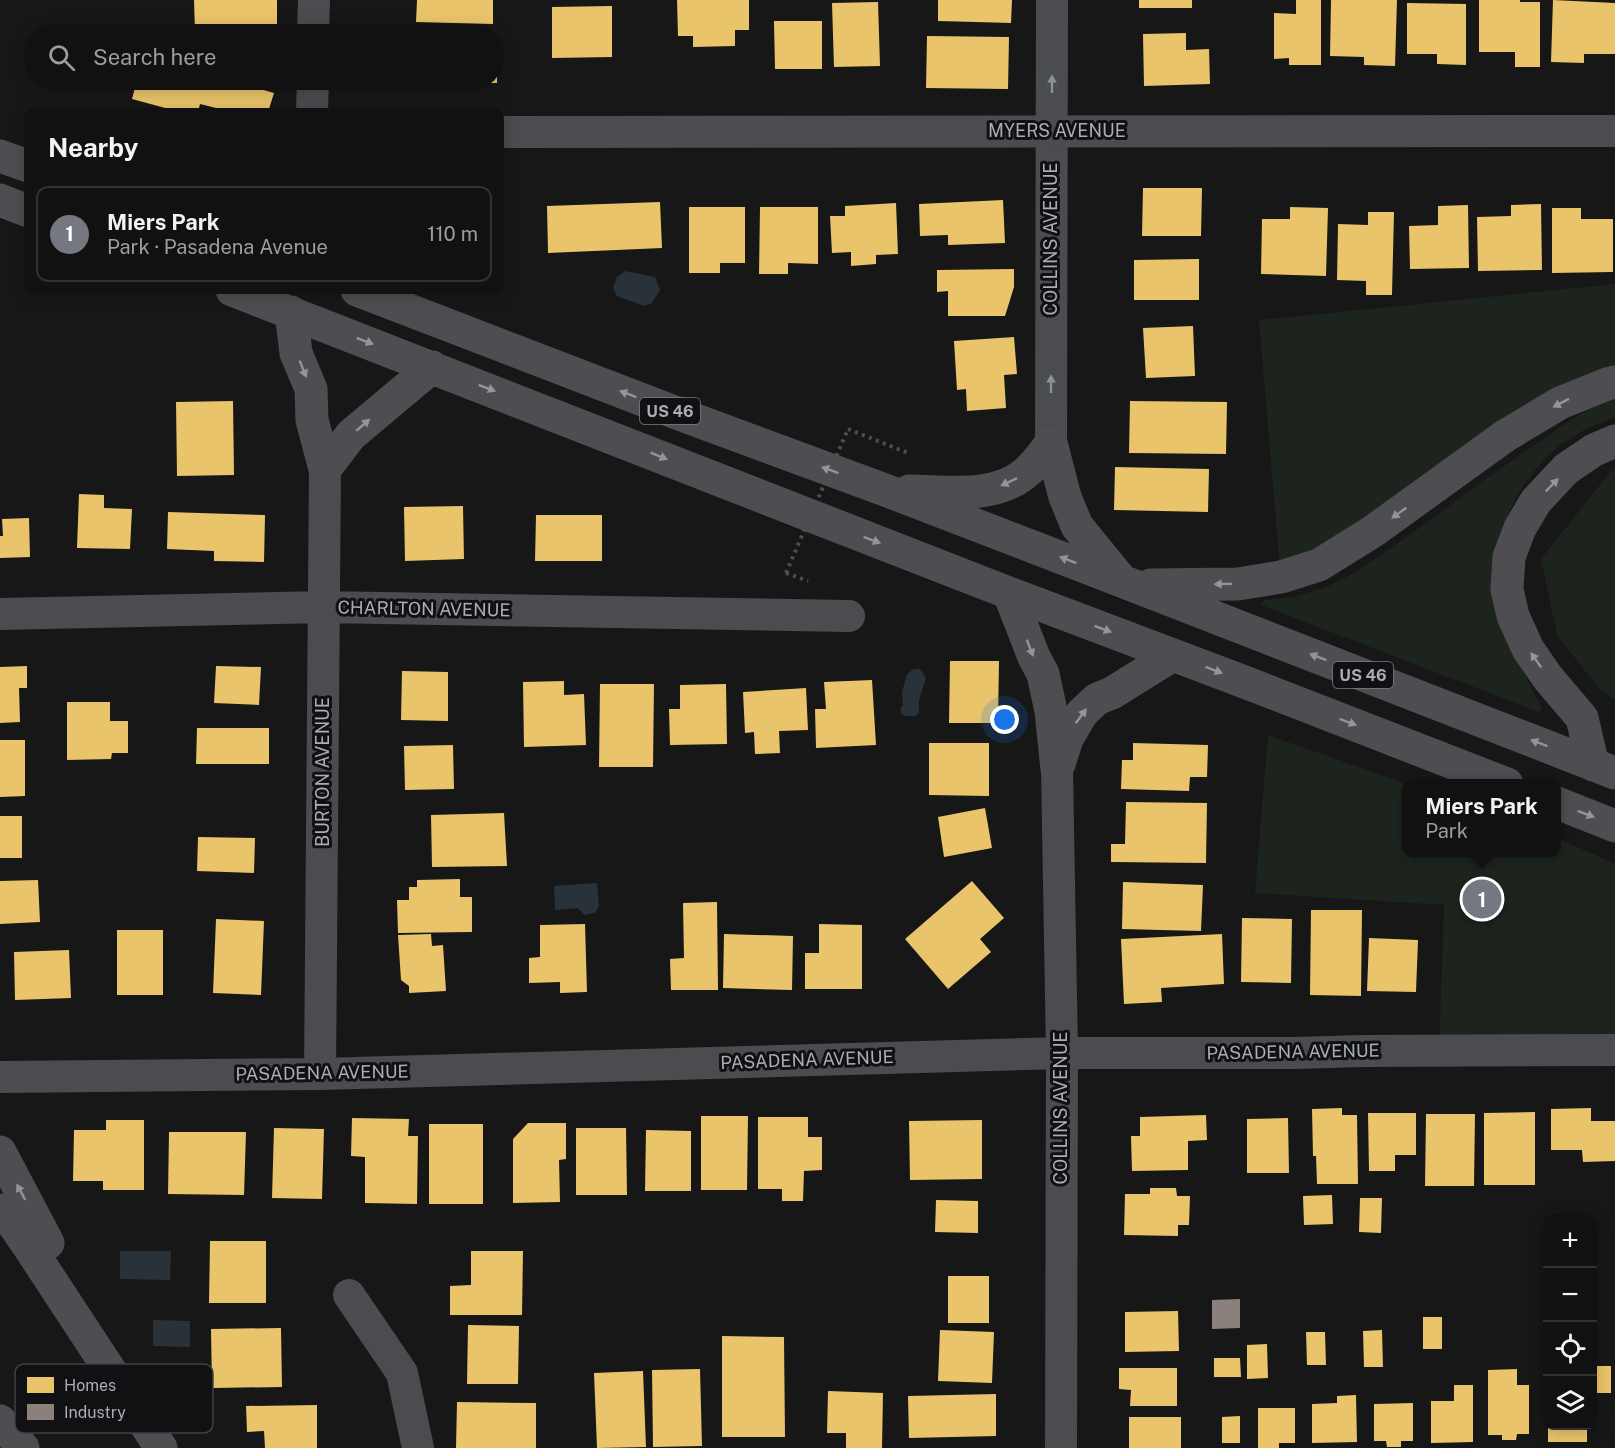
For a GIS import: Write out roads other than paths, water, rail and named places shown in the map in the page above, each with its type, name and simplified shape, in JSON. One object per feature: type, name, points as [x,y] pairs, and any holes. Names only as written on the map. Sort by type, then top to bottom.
[{"type":"highway","points":[[0,156],[24,165]]},
{"type":"highway","points":[[0,200],[24,209]]},
{"type":"highway","name":"US 46","points":[[243,294],[1009,593],[1497,779]]},
{"type":"highway","name":"US 46","points":[[367,294],[885,490],[1604,769]]},
{"type":"highway","points":[[405,294],[456,328]]},
{"type":"highway","points":[[291,312],[296,353],[311,390],[312,420],[325,469]]},
{"type":"highway","points":[[325,469],[351,435],[432,367]]},
{"type":"highway","points":[[1051,443],[1065,498],[1077,526],[1127,583],[1238,584],[1281,578],[1319,565],[1372,532],[1506,436],[1560,403],[1615,382]]},
{"type":"highway","points":[[1604,769],[1582,718],[1548,678],[1528,649],[1514,616],[1507,589],[1509,557],[1520,528],[1536,501],[1566,469],[1594,450],[1615,441]]},
{"type":"highway","points":[[885,490],[978,492],[1002,486],[1022,476],[1051,443]]},
{"type":"highway","points":[[1009,593],[1043,674],[1051,711],[1057,769]]},
{"type":"highway","points":[[1057,769],[1067,739],[1082,713],[1097,699],[1112,693],[1173,655]]},
{"type":"highway","points":[[1561,805],[1615,825]]},
{"type":"highway","points":[[0,1152],[111,1364]]},
{"type":"highway","points":[[0,1210],[9,1218],[107,1364]]},
{"type":"highway","points":[[0,1420],[23,1448]]},
{"type":"highway","points":[[151,1433],[161,1448]]},
{"type":"street","points":[[313,24],[314,0]]},
{"type":"street","name":"COLLINS AVENUE","points":[[1051,443],[1052,0]]},
{"type":"street","points":[[312,108],[313,90]]},
{"type":"street","name":"MYERS AVENUE","points":[[504,132],[1615,131]]},
{"type":"street","name":"BURTON AVENUE","points":[[320,1074],[325,469]]},
{"type":"street","name":"CHARLTON AVENUE","points":[[0,614],[324,607],[849,616]]},
{"type":"street","name":"COLLINS AVENUE","points":[[1057,769],[1062,1053],[1061,1448]]},
{"type":"street","name":"PASADENA AVENUE","points":[[0,1077],[320,1074],[1062,1053],[1615,1050]]},
{"type":"street","points":[[350,1295],[402,1373],[418,1448]]},
{"type":"place","name":"Miers Park","points":[[1482,899]]}]
